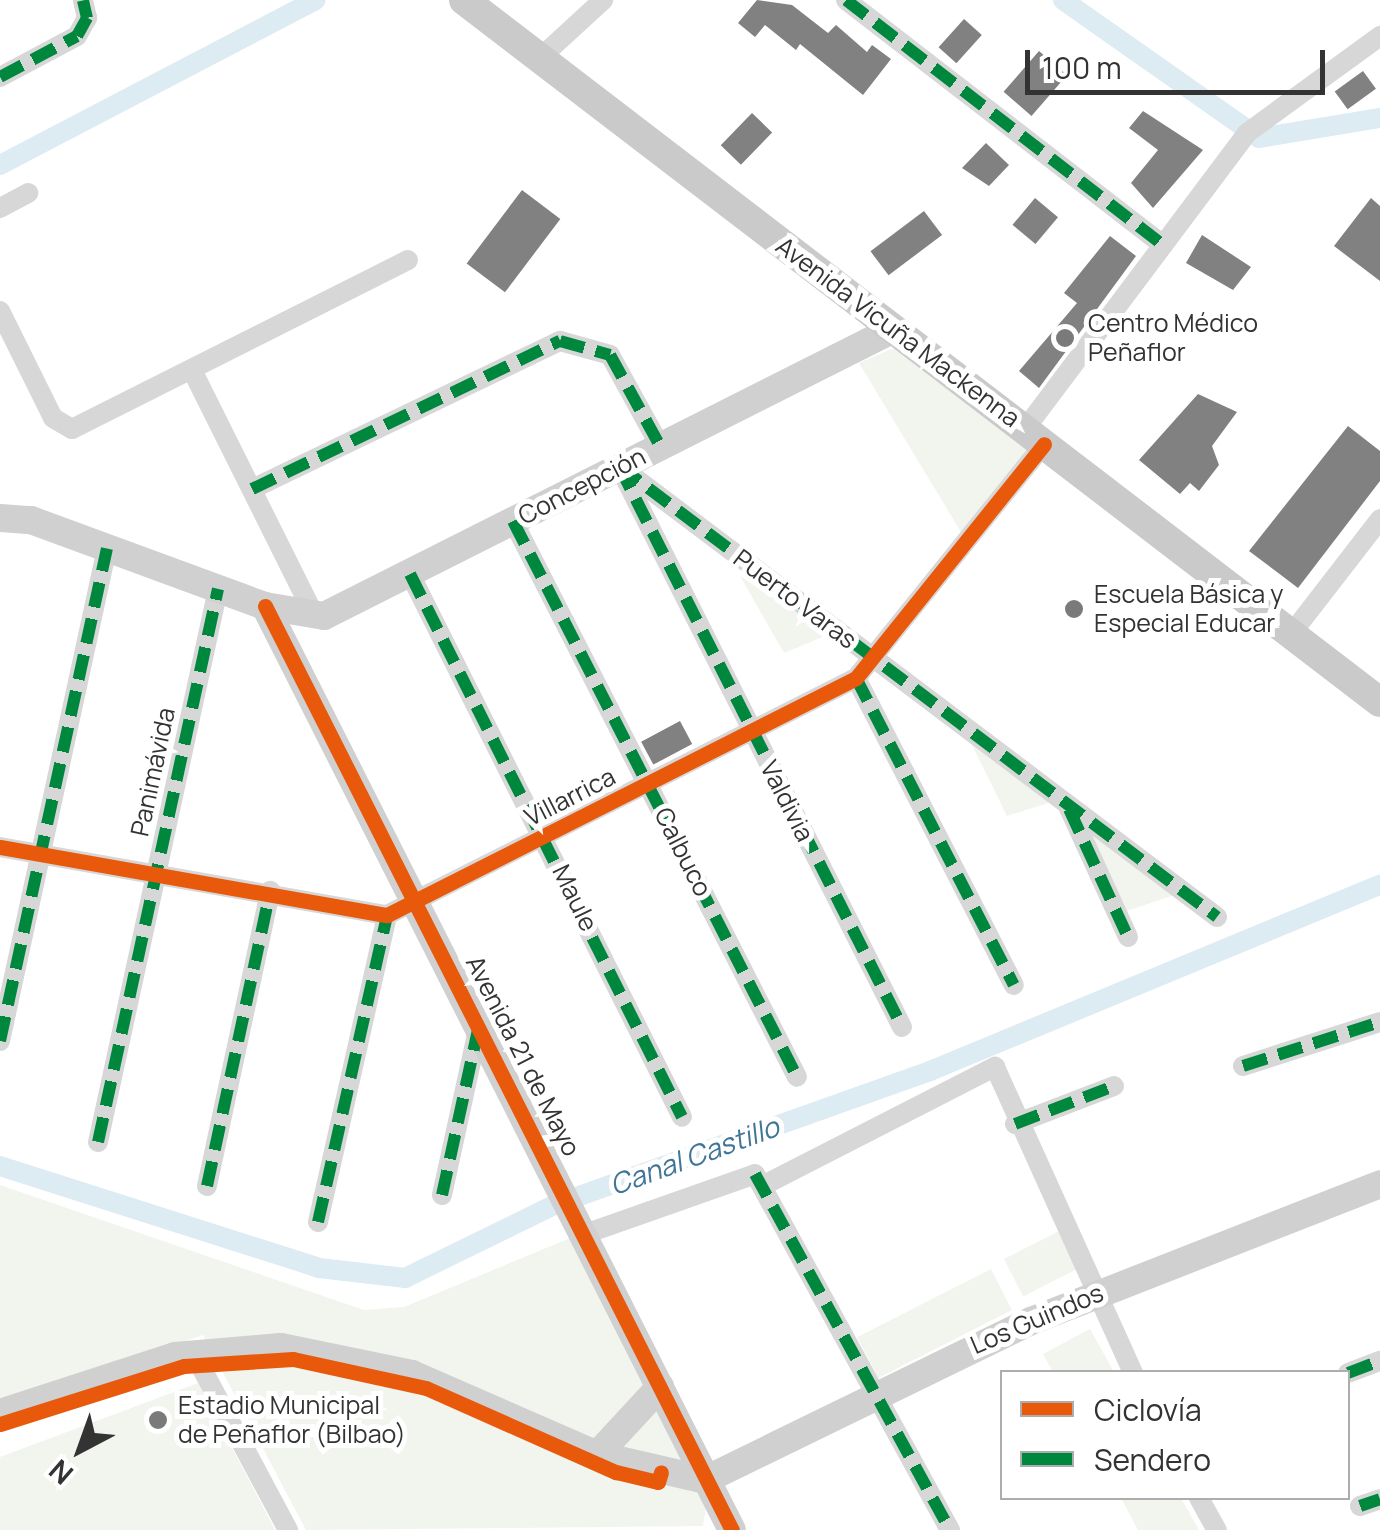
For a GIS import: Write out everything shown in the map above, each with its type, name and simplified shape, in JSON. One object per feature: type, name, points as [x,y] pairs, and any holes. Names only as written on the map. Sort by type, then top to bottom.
[{"type":"main road","name":"Avenida Vicuña Mackenna","points":[[464,0],[1380,702]]},
{"type":"street","points":[[0,77],[85,25],[83,0]]},
{"type":"street","points":[[540,58],[603,0]]},
{"type":"street","points":[[846,0],[1163,245]]},
{"type":"street","name":"Villarrica","points":[[387,915],[856,678],[876,660],[1163,245],[1239,144],[1267,117],[1380,36]]},
{"type":"street","points":[[0,208],[28,193]]},
{"type":"street","points":[[0,312],[64,428],[192,370],[408,260]]},
{"type":"street","name":"Concepción","points":[[315,617],[410,574],[894,329]]},
{"type":"street","points":[[252,489],[571,340],[617,362],[660,446]]},
{"type":"street","points":[[192,370],[315,617]]},
{"type":"street","name":"Puerto Varas","points":[[619,466],[1217,917]]},
{"type":"street","name":"Valdivia","points":[[619,466],[902,1028]]},
{"type":"street","points":[[0,518],[107,548],[266,606],[315,617]]},
{"type":"street","points":[[1292,633],[1380,519]]},
{"type":"street","name":"Calbuco","points":[[512,521],[797,1076]]},
{"type":"street","points":[[0,1041],[107,548]]},
{"type":"street","name":"Maule","points":[[410,574],[682,1116]]},
{"type":"street","name":"Panimávida","points":[[98,1142],[218,589]]},
{"type":"street","name":"Avenida 21 de Mayo","points":[[266,606],[732,1530]]},
{"type":"street","points":[[856,678],[1014,985]]},
{"type":"street","name":"Puerto Varas","points":[[1067,804],[1128,937]]},
{"type":"street","points":[[0,847],[157,870],[387,915],[318,1222]]},
{"type":"street","points":[[207,1186],[270,891]]},
{"type":"street","points":[[1243,1066],[1380,1022]]},
{"type":"street","points":[[442,1195],[479,1025]]},
{"type":"street","points":[[575,1214],[759,1180],[995,1067],[1015,1124],[1132,1370]]},
{"type":"street","points":[[1015,1124],[1114,1086]]},
{"type":"street","points":[[759,1180],[950,1530]]},
{"type":"street","name":"Los Guindos","points":[[705,1480],[873,1393],[1096,1293],[1380,1184]]},
{"type":"street","points":[[0,1412],[193,1352],[281,1347],[373,1362],[598,1455],[705,1480]]},
{"type":"street","points":[[193,1352],[288,1530]]},
{"type":"street","points":[[1350,1372],[1380,1361]]},
{"type":"street","points":[[598,1455],[660,1387]]},
{"type":"street","points":[[1200,1500],[1216,1530]]},
{"type":"shaded area","points":[[908,342],[1036,440],[961,532],[859,363]]},
{"type":"shaded area","points":[[740,576],[830,634],[784,653]]},
{"type":"shaded area","points":[[968,737],[1054,801],[1007,816]]},
{"type":"shaded area","points":[[1089,831],[1174,895],[1127,911]]},
{"type":"shaded area","points":[[0,1185],[364,1310],[404,1307],[580,1234],[706,1507],[703,1526],[306,1530],[203,1335],[0,1403]]},
{"type":"shaded area","points":[[1061,1230],[1080,1267],[1023,1296],[1004,1259]]},
{"type":"shaded area","points":[[991,1269],[1012,1310],[878,1378],[857,1337]]},
{"type":"shaded area","points":[[1090,1329],[1113,1370],[1052,1370],[1043,1354]]},
{"type":"shaded area","name":"Estadio Municipal de Peñaflor (Bilbao)","points":[[198,1383],[275,1530],[0,1530],[0,1457]]},
{"type":"shaded area","points":[[1122,1500],[1182,1500],[1199,1530],[1138,1530]]},
{"type":"building","points":[[757,0],[792,5],[828,33],[836,25],[867,52],[872,45],[891,59],[863,95],[800,44],[796,50],[765,25],[755,37],[738,23]]},
{"type":"building","points":[[964,19],[982,35],[956,63],[939,47]]},
{"type":"building","points":[[1039,51],[1067,75],[1031,116],[1004,92]]},
{"type":"building","points":[[1363,71],[1376,89],[1348,109],[1335,92]]},
{"type":"building","points":[[1143,111],[1203,150],[1153,208],[1131,183],[1158,150],[1129,128]]},
{"type":"building","points":[[752,113],[772,132],[741,165],[721,145]]},
{"type":"building","points":[[986,143],[1009,165],[989,186],[962,168]]},
{"type":"building","points":[[522,190],[560,219],[505,292],[467,263]]},
{"type":"building","points":[[1035,198],[1058,217],[1035,244],[1013,225]]},
{"type":"building","points":[[1371,198],[1380,206],[1380,281],[1334,246]]},
{"type":"building","points":[[924,211],[942,235],[889,275],[870,251]]},
{"type":"building","points":[[1202,235],[1251,267],[1233,290],[1186,263]]},
{"type":"building","points":[[1110,236],[1136,256],[1039,388],[1019,371],[1077,303],[1064,293]]},
{"type":"building","points":[[1198,394],[1237,412],[1212,446],[1219,465],[1199,491],[1190,483],[1180,494],[1139,460]]},
{"type":"building","points":[[1348,426],[1380,451],[1380,481],[1298,588],[1249,551]]},
{"type":"building","points":[[680,721],[692,744],[653,765],[641,742]]},
{"type":"waterway","points":[[0,165],[315,0]]},
{"type":"waterway","points":[[1063,0],[1259,138],[1380,118]]},
{"type":"waterway","name":"Canal Castillo","points":[[0,1166],[319,1268],[405,1278],[554,1205],[930,1071],[1380,885]]},
{"type":"marked path","points":[[0,77],[77,36],[87,18],[83,0]]},
{"type":"marked path","points":[[846,0],[1163,245]]},
{"type":"marked path","points":[[252,489],[560,341],[610,355],[660,446]]},
{"type":"marked path","points":[[619,466],[1217,917]]},
{"type":"marked path","points":[[619,466],[902,1027]]},
{"type":"marked path","points":[[513,521],[797,1077]]},
{"type":"marked path","points":[[0,1041],[107,548]]},
{"type":"marked path","points":[[410,574],[682,1117]]},
{"type":"marked path","points":[[98,1142],[218,589]]},
{"type":"marked path","points":[[856,678],[1014,985]]},
{"type":"marked path","points":[[1069,809],[1128,937]]},
{"type":"marked path","points":[[207,1186],[270,891]]},
{"type":"marked path","points":[[318,1222],[387,915]]},
{"type":"marked path","points":[[1243,1066],[1380,1022]]},
{"type":"marked path","points":[[442,1195],[478,1030]]},
{"type":"marked path","points":[[1015,1124],[1114,1086]]},
{"type":"marked path","points":[[755,1174],[950,1530]]},
{"type":"marked path","points":[[1350,1372],[1380,1361]]},
{"type":"marked path","points":[[1360,1506],[1380,1499]]},
{"type":"cycle path","points":[[0,847],[387,915],[856,678],[1044,444]]},
{"type":"cycle path","points":[[265,606],[732,1530]]},
{"type":"cycle path","points":[[0,1424],[184,1366],[293,1359],[426,1388],[616,1472],[658,1482],[661,1472]]},
{"type":"place","name":"Centro Médico Peñaflor","points":[[1065,338]]},
{"type":"place","name":"Escuela Básica y Especial Educar","points":[[1074,609]]},
{"type":"place","name":"Estadio Municipal de Peñaflor (Bilbao)","points":[[158,1420]]}]
